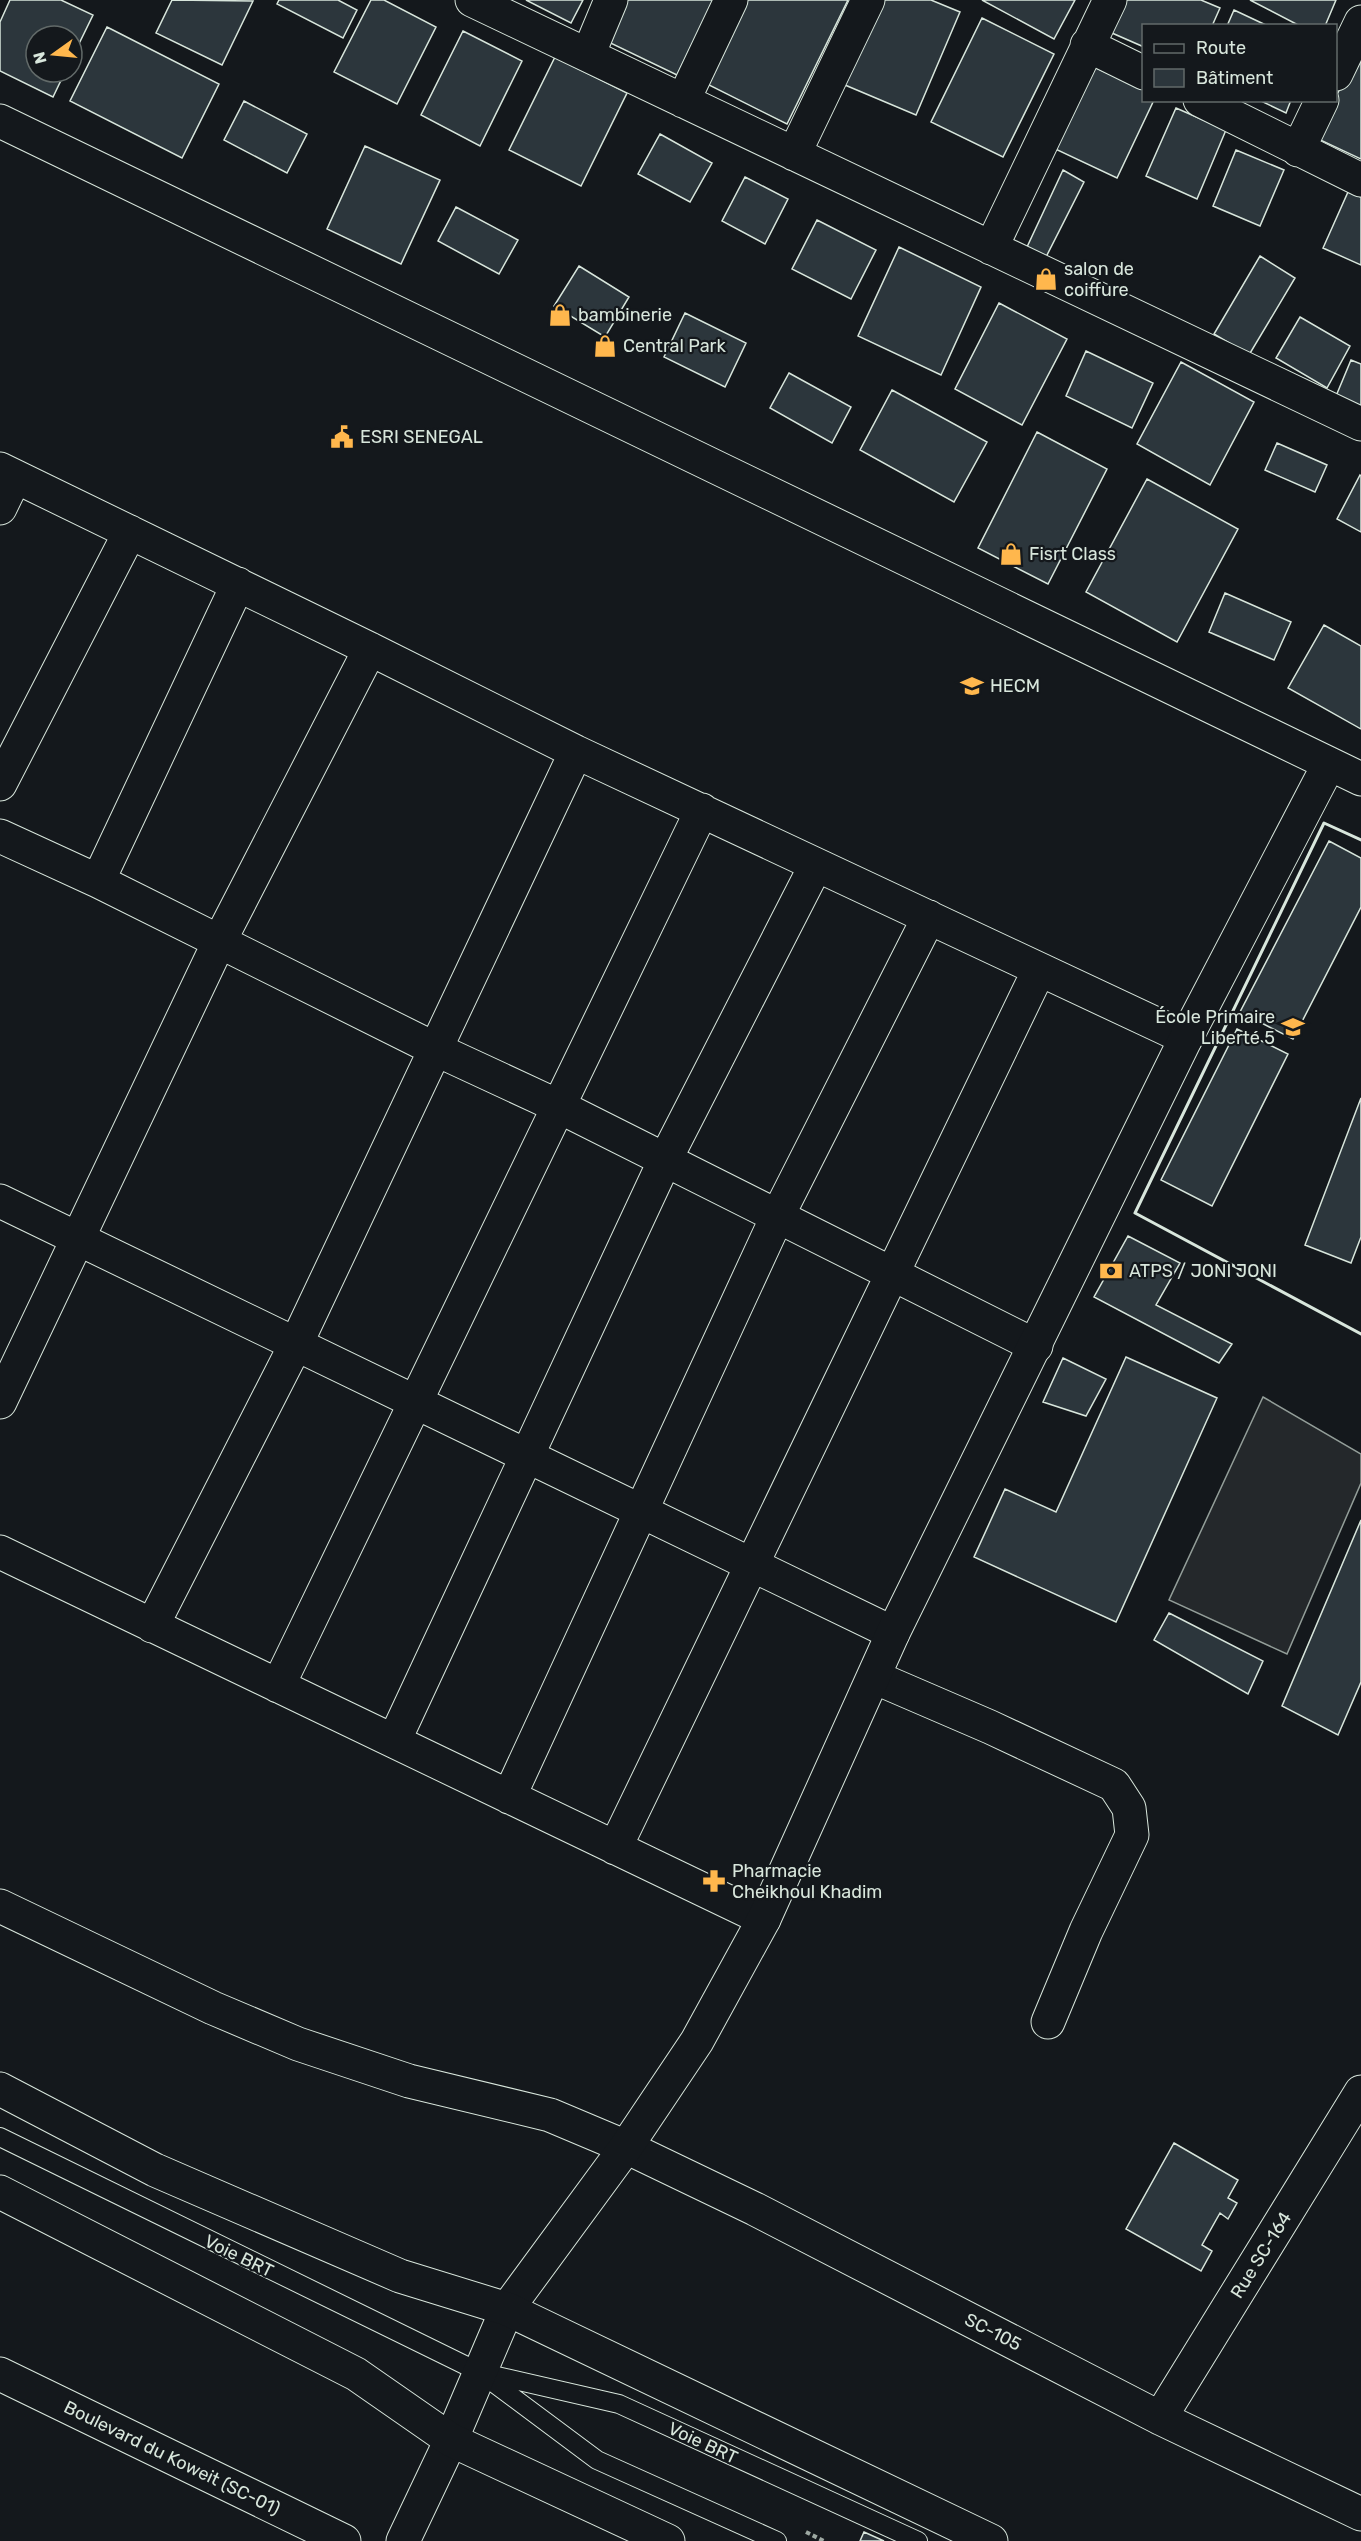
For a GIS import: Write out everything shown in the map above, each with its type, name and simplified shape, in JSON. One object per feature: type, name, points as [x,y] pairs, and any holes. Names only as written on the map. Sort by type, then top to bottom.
[{"type":"street","points":[[472,0],[1361,424]]},
{"type":"street","points":[[588,56],[611,0]]},
{"type":"street","points":[[683,101],[731,0]]},
{"type":"street","points":[[794,154],[868,0]]},
{"type":"street","points":[[991,248],[1110,0]]},
{"type":"street","points":[[1337,70],[1361,22]]},
{"type":"street","points":[[1087,45],[1142,72]]},
{"type":"street","points":[[1204,102],[1361,180]]},
{"type":"street","points":[[1298,150],[1321,102]]},
{"type":"street","points":[[0,121],[1361,779]]},
{"type":"street","points":[[0,508],[8,473],[576,752],[1186,1038]]},
{"type":"street","points":[[0,784],[130,532]]},
{"type":"street","points":[[98,881],[238,584]]},
{"type":"street","points":[[0,1402],[219,942],[370,649]]},
{"type":"street","points":[[152,1626],[296,1344],[576,752]]},
{"type":"street","points":[[403,2541],[451,2440],[507,2309],[626,2147],[697,2041],[764,1919],[894,1633],[1186,1038],[1329,764]]},
{"type":"street","points":[[278,1686],[702,810]]},
{"type":"street","points":[[0,836],[98,881],[435,1049],[560,1107],[1036,1347]]},
{"type":"street","points":[[394,1741],[665,1160],[816,865]]},
{"type":"street","points":[[509,1797],[777,1217],[929,917]]},
{"type":"street","points":[[615,1848],[1039,970]]},
{"type":"street","points":[[0,1201],[894,1633]]},
{"type":"street","points":[[0,1552],[764,1919]]},
{"type":"street","points":[[874,1677],[990,1727],[1114,1785],[1129,1808],[1132,1835],[1086,1931],[1048,2022]]},
{"type":"street","name":"SC-105","points":[[0,1906],[213,2008],[298,2044],[409,2081],[550,2115],[626,2147],[755,2209],[1160,2418],[1361,2514]]},
{"type":"street","points":[[0,2089],[154,2170],[186,2184],[400,2276],[507,2309],[991,2541]]},
{"type":"street","name":"Rue SC-164","points":[[1160,2418],[1361,2092]]},
{"type":"street","points":[[0,2192],[356,2374],[451,2440],[668,2541]]},
{"type":"street","name":"Boulevard du Koweit (SC-01)","points":[[0,2374],[344,2541]]},
{"type":"lane","name":"Voie BRT","points":[[0,2137],[480,2372],[597,2460],[777,2541]]},
{"type":"lane","name":"Voie BRT","points":[[480,2372],[619,2404],[918,2541]]},
{"type":"shaded area","points":[[1263,1397],[1361,1454],[1361,1483],[1287,1654],[1169,1600]]},
{"type":"building","points":[[10,0],[61,0],[93,15],[84,33],[84,24],[24,24],[24,83],[0,71],[0,22]]},
{"type":"building","points":[[172,0],[253,1],[222,65],[156,33]]},
{"type":"building","points":[[279,0],[338,0],[357,10],[343,38],[277,4]]},
{"type":"building","points":[[371,0],[384,0],[436,27],[397,104],[334,72]]},
{"type":"building","points":[[526,0],[583,0],[571,23]]},
{"type":"building","points":[[618,0],[714,0],[677,75],[600,38]]},
{"type":"building","points":[[744,0],[848,0],[787,124],[703,82]]},
{"type":"building","points":[[881,0],[931,0],[960,12],[916,115],[845,85]]},
{"type":"building","points":[[982,0],[1075,0],[1054,39]]},
{"type":"building","points":[[1126,0],[1201,0],[1220,8],[1213,24],[1142,24],[1142,46],[1112,33]]},
{"type":"building","points":[[1250,0],[1336,0],[1326,24],[1296,24]]},
{"type":"building","points":[[1234,10],[1264,24],[1228,24]]},
{"type":"building","points":[[982,18],[1054,54],[1003,157],[931,122]]},
{"type":"building","points":[[107,27],[219,84],[182,158],[70,101],[78,84],[84,84],[84,73]]},
{"type":"building","points":[[463,31],[522,61],[480,146],[421,115]]},
{"type":"building","points":[[1361,45],[1361,159],[1316,138],[1333,102],[1337,102],[1337,95]]},
{"type":"building","points":[[555,57],[627,93],[581,186],[509,150]]},
{"type":"building","points":[[1090,65],[1142,89],[1142,102],[1153,102],[1117,178],[1051,147]]},
{"type":"building","points":[[26,84],[59,84],[53,97]]},
{"type":"building","points":[[244,101],[307,134],[287,173],[224,140]]},
{"type":"building","points":[[1263,102],[1290,102],[1286,113]]},
{"type":"building","points":[[1176,108],[1226,130],[1197,199],[1146,176]]},
{"type":"building","points":[[660,134],[712,163],[690,202],[638,174]]},
{"type":"building","points":[[365,146],[440,180],[401,264],[327,229]]},
{"type":"building","points":[[1236,150],[1284,170],[1260,226],[1213,206]]},
{"type":"building","points":[[1063,170],[1084,182],[1045,259],[1027,247]]},
{"type":"building","points":[[745,177],[788,199],[765,244],[722,221]]},
{"type":"building","points":[[1348,192],[1361,197],[1361,265],[1323,248]]},
{"type":"building","points":[[456,207],[518,240],[499,274],[438,241]]},
{"type":"building","points":[[817,220],[876,250],[851,299],[792,269]]},
{"type":"building","points":[[899,247],[981,287],[941,375],[858,336]]},
{"type":"building","points":[[1260,256],[1295,278],[1249,355],[1214,334]]},
{"type":"building","points":[[579,266],[629,297],[605,337],[554,306]]},
{"type":"building","points":[[999,303],[1067,339],[1022,425],[955,389]]},
{"type":"building","points":[[685,313],[746,343],[725,387],[664,357]]},
{"type":"building","points":[[1300,317],[1350,346],[1327,388],[1276,358]]},
{"type":"building","points":[[1086,351],[1153,383],[1132,428],[1066,396]]},
{"type":"building","points":[[1351,360],[1361,364],[1361,406],[1336,396]]},
{"type":"building","points":[[1181,362],[1254,402],[1210,485],[1137,444]]},
{"type":"building","points":[[789,373],[851,407],[832,443],[770,408]]},
{"type":"building","points":[[892,390],[987,442],[954,502],[860,450]]},
{"type":"building","points":[[1037,432],[1107,469],[1048,584],[978,548]]},
{"type":"building","points":[[1277,443],[1327,465],[1315,492],[1265,470]]},
{"type":"building","points":[[1361,476],[1361,532],[1337,519]]},
{"type":"building","points":[[1147,479],[1238,529],[1177,642],[1086,592]]},
{"type":"building","points":[[1225,593],[1291,622],[1274,660],[1209,632]]},
{"type":"building","points":[[1324,625],[1361,646],[1361,729],[1288,688]]},
{"type":"building","points":[[1329,841],[1361,858],[1361,907],[1293,1039],[1240,1012]]},
{"type":"building","points":[[1237,1029],[1288,1054],[1212,1206],[1161,1180]]},
{"type":"building","points":[[1361,1098],[1361,1237],[1351,1263],[1305,1245]]},
{"type":"building","points":[[1128,1236],[1180,1263],[1156,1305],[1232,1344],[1219,1363],[1094,1297]]},
{"type":"building","points":[[1126,1357],[1217,1398],[1116,1622],[974,1557],[1005,1489],[1056,1512]]},
{"type":"building","points":[[1063,1358],[1106,1379],[1086,1416],[1043,1402]]},
{"type":"building","points":[[1361,1520],[1361,1682],[1338,1735],[1282,1706]]},
{"type":"building","points":[[1169,1613],[1263,1661],[1248,1694],[1154,1640]]},
{"type":"building","points":[[1174,2143],[1238,2180],[1228,2198],[1237,2203],[1228,2219],[1220,2213],[1202,2245],[1212,2251],[1201,2271],[1126,2229]]},
{"type":"building","points":[[864,2532],[884,2541],[860,2541]]},
{"type":"wall","points":[[1361,840],[1324,823],[1135,1213],[1361,1334]]},
{"type":"place","name":"salon de coiffure","points":[[1046,279]]},
{"type":"place","name":"bambinerie","points":[[560,315]]},
{"type":"place","name":"Central Park","points":[[605,346]]},
{"type":"place","name":"ESRI SENEGAL","points":[[342,437]]},
{"type":"place","name":"Fisrt Class","points":[[1011,554]]},
{"type":"place","name":"HECM","points":[[972,686]]},
{"type":"place","name":"École Primaire Liberté 5","points":[[1293,1027]]},
{"type":"place","name":"ATPS / JONI JONI","points":[[1111,1271]]},
{"type":"place","name":"Pharmacie Cheikhoul Khadim","points":[[714,1881]]}]
